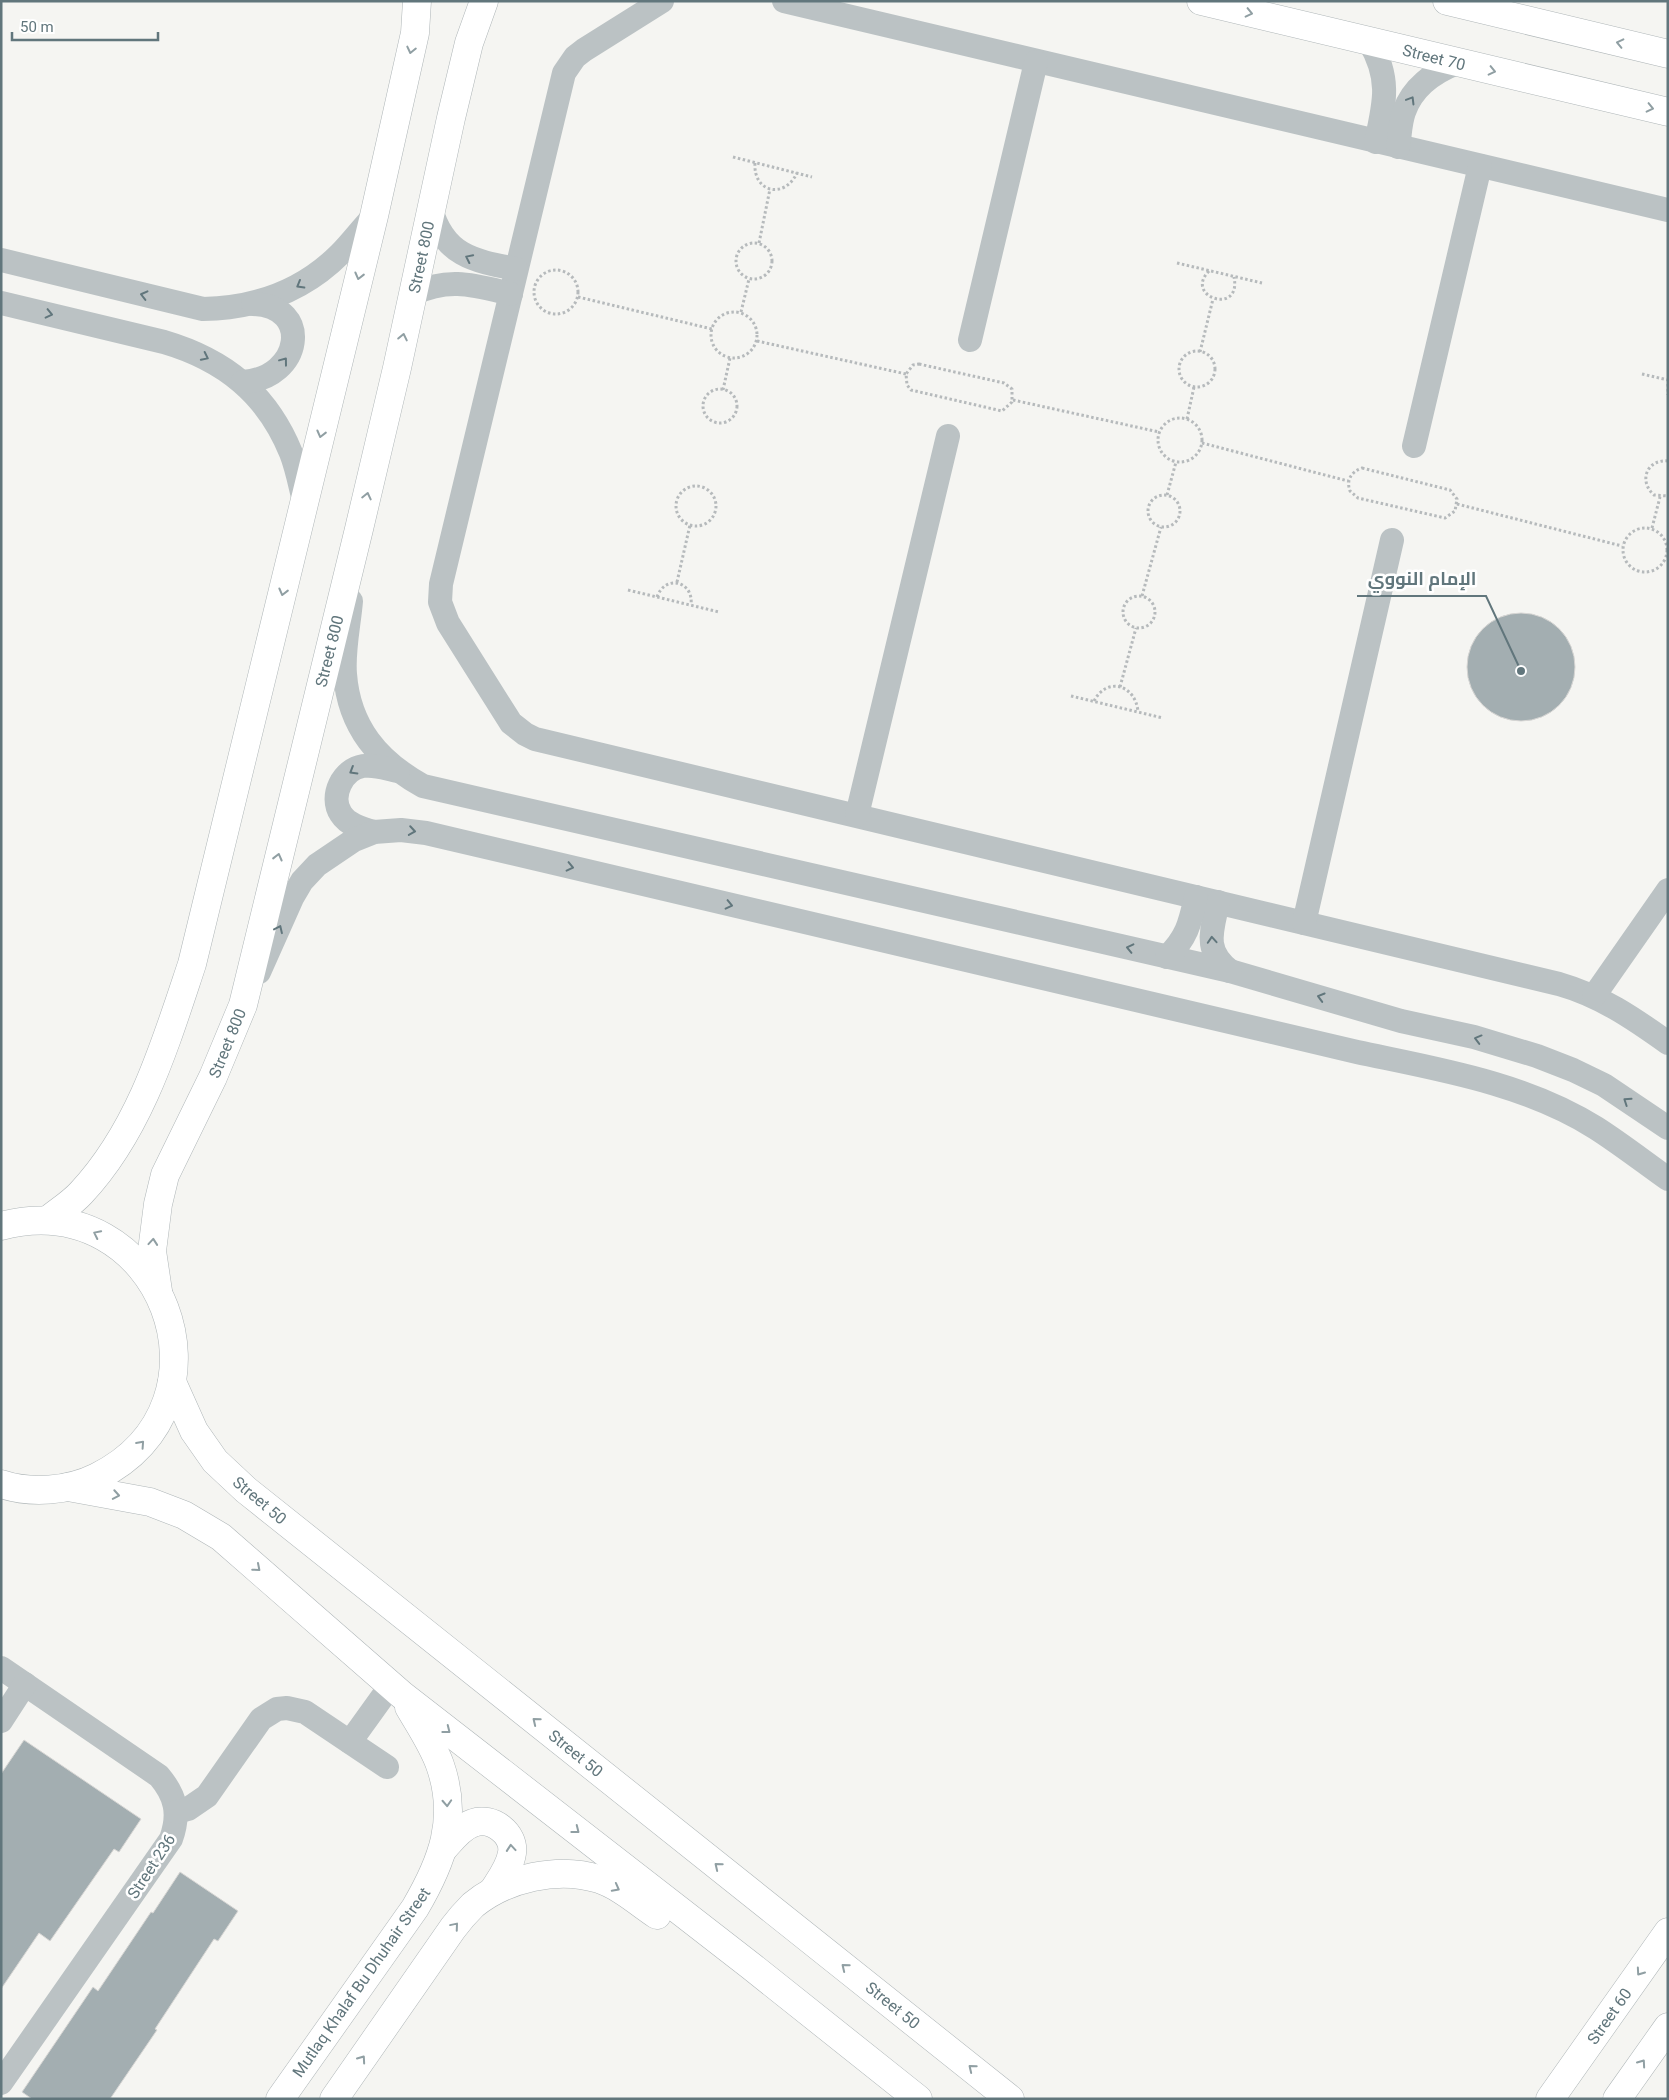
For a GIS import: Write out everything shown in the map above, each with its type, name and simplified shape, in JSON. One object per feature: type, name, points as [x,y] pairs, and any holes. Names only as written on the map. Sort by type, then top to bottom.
[{"type":"main road","points":[[48,1220],[80,1194],[122,1139],[145,1094],[160,1057],[192,964],[374,216],[415,32],[417,1]]},
{"type":"main road","name":"Street 800","points":[[158,1290],[152,1251],[158,1204],[165,1175],[213,1077],[243,1005],[359,529],[469,44],[484,1]]},
{"type":"main road","name":"Street 70","points":[[1201,1],[1668,112]]},
{"type":"main road","points":[[1447,1],[1668,54]]},
{"type":"main road","points":[[1,1226],[19,1221],[48,1220],[82,1226],[112,1241],[138,1263],[158,1290],[170,1320],[175,1351],[172,1382],[166,1404],[156,1424],[143,1442],[127,1458],[109,1471],[89,1481],[68,1487],[38,1490],[1,1484]]},
{"type":"main road","name":"Street 50","points":[[172,1382],[194,1431],[215,1461],[246,1490],[1010,2099]]},
{"type":"main road","points":[[68,1487],[150,1502],[184,1514],[221,1537],[397,1690],[918,2099]]},
{"type":"main road","name":"Mutlaq Khalaf Bu Dhuhair Street","points":[[280,2099],[415,1908],[433,1878],[444,1848],[448,1806],[442,1772],[432,1746],[397,1690]]},
{"type":"main road","points":[[444,1848],[462,1829],[474,1822],[488,1821],[501,1827],[510,1838],[513,1851],[509,1865],[493,1891]]},
{"type":"main road","points":[[334,2099],[452,1928],[473,1906],[493,1891],[524,1878],[573,1874],[599,1879],[622,1891],[656,1914],[751,1966]]},
{"type":"main road","name":"Street 60","points":[[1550,2099],[1668,1932]]},
{"type":"main road","points":[[1617,2099],[1668,2027]]},
{"type":"street","points":[[662,1],[584,50],[575,57],[564,73],[440,593],[443,613],[448,623],[505,715],[518,729],[535,738],[1559,984],[1594,996],[1615,1006],[1668,1043]]},
{"type":"street","points":[[784,1],[1668,210]]},
{"type":"street","points":[[1369,41],[1385,79],[1384,105],[1387,144]]},
{"type":"street","points":[[970,340],[1036,62]]},
{"type":"street","points":[[1387,144],[1410,99],[1430,77],[1443,68],[1457,63]]},
{"type":"street","points":[[1414,446],[1480,166]]},
{"type":"street","points":[[431,209],[440,232],[456,250],[478,262],[516,269]]},
{"type":"street","points":[[254,304],[285,292],[314,276],[340,255],[374,216]]},
{"type":"street","points":[[1,260],[203,309],[254,304],[273,307],[281,313],[292,330],[292,349],[288,358],[274,372],[259,380],[243,382]]},
{"type":"street","points":[[413,294],[426,288],[454,283],[467,283],[511,294]]},
{"type":"street","points":[[1,303],[186,348],[225,368],[243,382],[258,398],[283,435],[292,455],[304,501]]},
{"type":"street","points":[[857,815],[948,436]]},
{"type":"street","points":[[359,529],[345,673],[350,707],[365,736],[378,753],[400,772],[423,786],[1230,971],[1401,1021],[1474,1037],[1537,1056],[1604,1085],[1668,1128]]},
{"type":"street","points":[[1304,923],[1392,540]]},
{"type":"street","points":[[400,772],[376,766],[364,766],[350,771],[338,789],[338,806],[341,814],[359,829],[374,832],[401,830],[426,834],[1357,1052],[1455,1073],[1506,1088],[1567,1112],[1596,1128],[1668,1179]]},
{"type":"street","points":[[243,1005],[292,898],[302,881],[317,865],[336,851],[354,840],[374,832]]},
{"type":"street","points":[[1594,996],[1668,890]]},
{"type":"street","points":[[1167,957],[1183,940],[1196,897]]},
{"type":"street","points":[[1218,902],[1210,935],[1211,944],[1218,959],[1230,971]]},
{"type":"street","name":"Street 236","points":[[1,1668],[160,1776],[168,1786],[177,1812],[176,1826],[171,1839],[1,2083]]},
{"type":"street","points":[[1,1721],[25,1684]]},
{"type":"street","points":[[350,1742],[397,1690]]},
{"type":"street","points":[[177,1812],[198,1803],[207,1796],[261,1719],[277,1709],[287,1708],[305,1712],[387,1767]]},
{"type":"path","points":[[733,157],[812,177]]},
{"type":"path","points":[[755,163],[754,171],[757,179],[763,186],[770,189],[779,190],[787,187],[797,173]]},
{"type":"path","points":[[759,243],[770,189]]},
{"type":"path","points":[[759,243],[765,246],[772,256],[771,268],[762,278],[749,279],[738,271],[736,258],[741,248],[747,244],[759,243]]},
{"type":"path","points":[[1177,262],[1262,284]]},
{"type":"path","points":[[557,270],[571,275],[576,281],[578,297],[570,310],[555,314],[541,309],[536,303],[534,288],[542,274],[557,270]]},
{"type":"path","points":[[1210,271],[1203,280],[1203,286],[1205,292],[1214,299],[1221,300],[1233,292],[1234,277]]},
{"type":"path","points":[[741,312],[749,279]]},
{"type":"path","points":[[578,297],[712,329]]},
{"type":"path","points":[[1200,352],[1214,299]]},
{"type":"path","points":[[741,312],[753,320],[756,326],[757,340],[754,349],[747,354],[739,358],[730,358],[723,355],[713,344],[712,329],[720,316],[726,313],[741,312]]},
{"type":"path","points":[[757,340],[906,374]]},
{"type":"path","points":[[1200,352],[1211,359],[1215,371],[1210,382],[1200,387],[1194,387],[1187,384],[1182,378],[1179,371],[1180,363],[1188,354],[1200,352]]},
{"type":"path","points":[[723,390],[730,358]]},
{"type":"path","points":[[919,364],[1004,383],[1012,390],[1013,400],[1011,405],[1002,411],[911,390],[907,385],[906,374],[913,365],[919,364]]},
{"type":"path","points":[[1642,374],[1668,380]]},
{"type":"path","points":[[1668,384],[1668,396]]},
{"type":"path","points":[[1187,419],[1194,387]]},
{"type":"path","points":[[723,390],[733,396],[736,408],[731,418],[721,423],[716,423],[706,417],[703,406],[704,401],[711,392],[723,390]]},
{"type":"path","points":[[1013,400],[1159,432]]},
{"type":"path","points":[[1180,418],[1187,419],[1199,428],[1202,443],[1196,456],[1190,460],[1176,462],[1165,456],[1161,451],[1158,445],[1159,432],[1167,422],[1180,418]]},
{"type":"path","points":[[1202,443],[1348,480]]},
{"type":"path","points":[[1668,461],[1657,462],[1652,465],[1646,474],[1646,486],[1654,495],[1660,497],[1668,496]]},
{"type":"path","points":[[1167,495],[1176,462]]},
{"type":"path","points":[[1362,468],[1444,488],[1454,494],[1457,504],[1451,516],[1445,518],[1358,498],[1350,491],[1348,480],[1351,474],[1362,468]]},
{"type":"path","points":[[690,487],[704,488],[714,498],[715,511],[713,517],[702,525],[690,525],[678,516],[676,502],[684,490],[690,487]]},
{"type":"path","points":[[1167,495],[1172,496],[1179,504],[1180,514],[1173,525],[1161,527],[1151,522],[1148,517],[1148,506],[1155,497],[1167,495]]},
{"type":"path","points":[[1652,528],[1660,497]]},
{"type":"path","points":[[1457,504],[1622,546]]},
{"type":"path","points":[[677,582],[690,525]]},
{"type":"path","points":[[1142,596],[1161,527]]},
{"type":"path","points":[[1637,528],[1652,528],[1664,538],[1667,553],[1660,566],[1648,572],[1634,570],[1624,560],[1622,546],[1625,538],[1637,528]]},
{"type":"path","points":[[657,597],[662,587],[666,584],[677,582],[687,588],[692,599],[691,605]]},
{"type":"path","points":[[628,590],[718,612]]},
{"type":"path","points":[[1142,596],[1153,603],[1155,615],[1149,626],[1136,628],[1130,626],[1125,620],[1123,607],[1131,598],[1142,596]]},
{"type":"path","points":[[1120,687],[1136,628]]},
{"type":"path","points":[[1094,701],[1097,696],[1108,688],[1120,687],[1128,690],[1134,696],[1138,712]]},
{"type":"path","points":[[1071,696],[1163,718]]},
{"type":"building","points":[[1521,613],[1542,617],[1559,629],[1571,646],[1575,667],[1571,688],[1559,705],[1542,717],[1521,721],[1500,717],[1483,705],[1471,688],[1467,667],[1471,646],[1483,629],[1500,617]]},
{"type":"building","points":[[24,1740],[141,1819],[119,1852],[114,1849],[50,1941],[39,1933],[1,1989],[1,1774]]},
{"type":"building","points":[[180,1872],[238,1911],[218,1941],[214,1939],[155,2029],[157,2030],[110,2099],[32,2099],[22,2092],[93,1987],[98,1991]]},
{"type":"place","name":"الإمام النووي","points":[[1521,671]]}]
